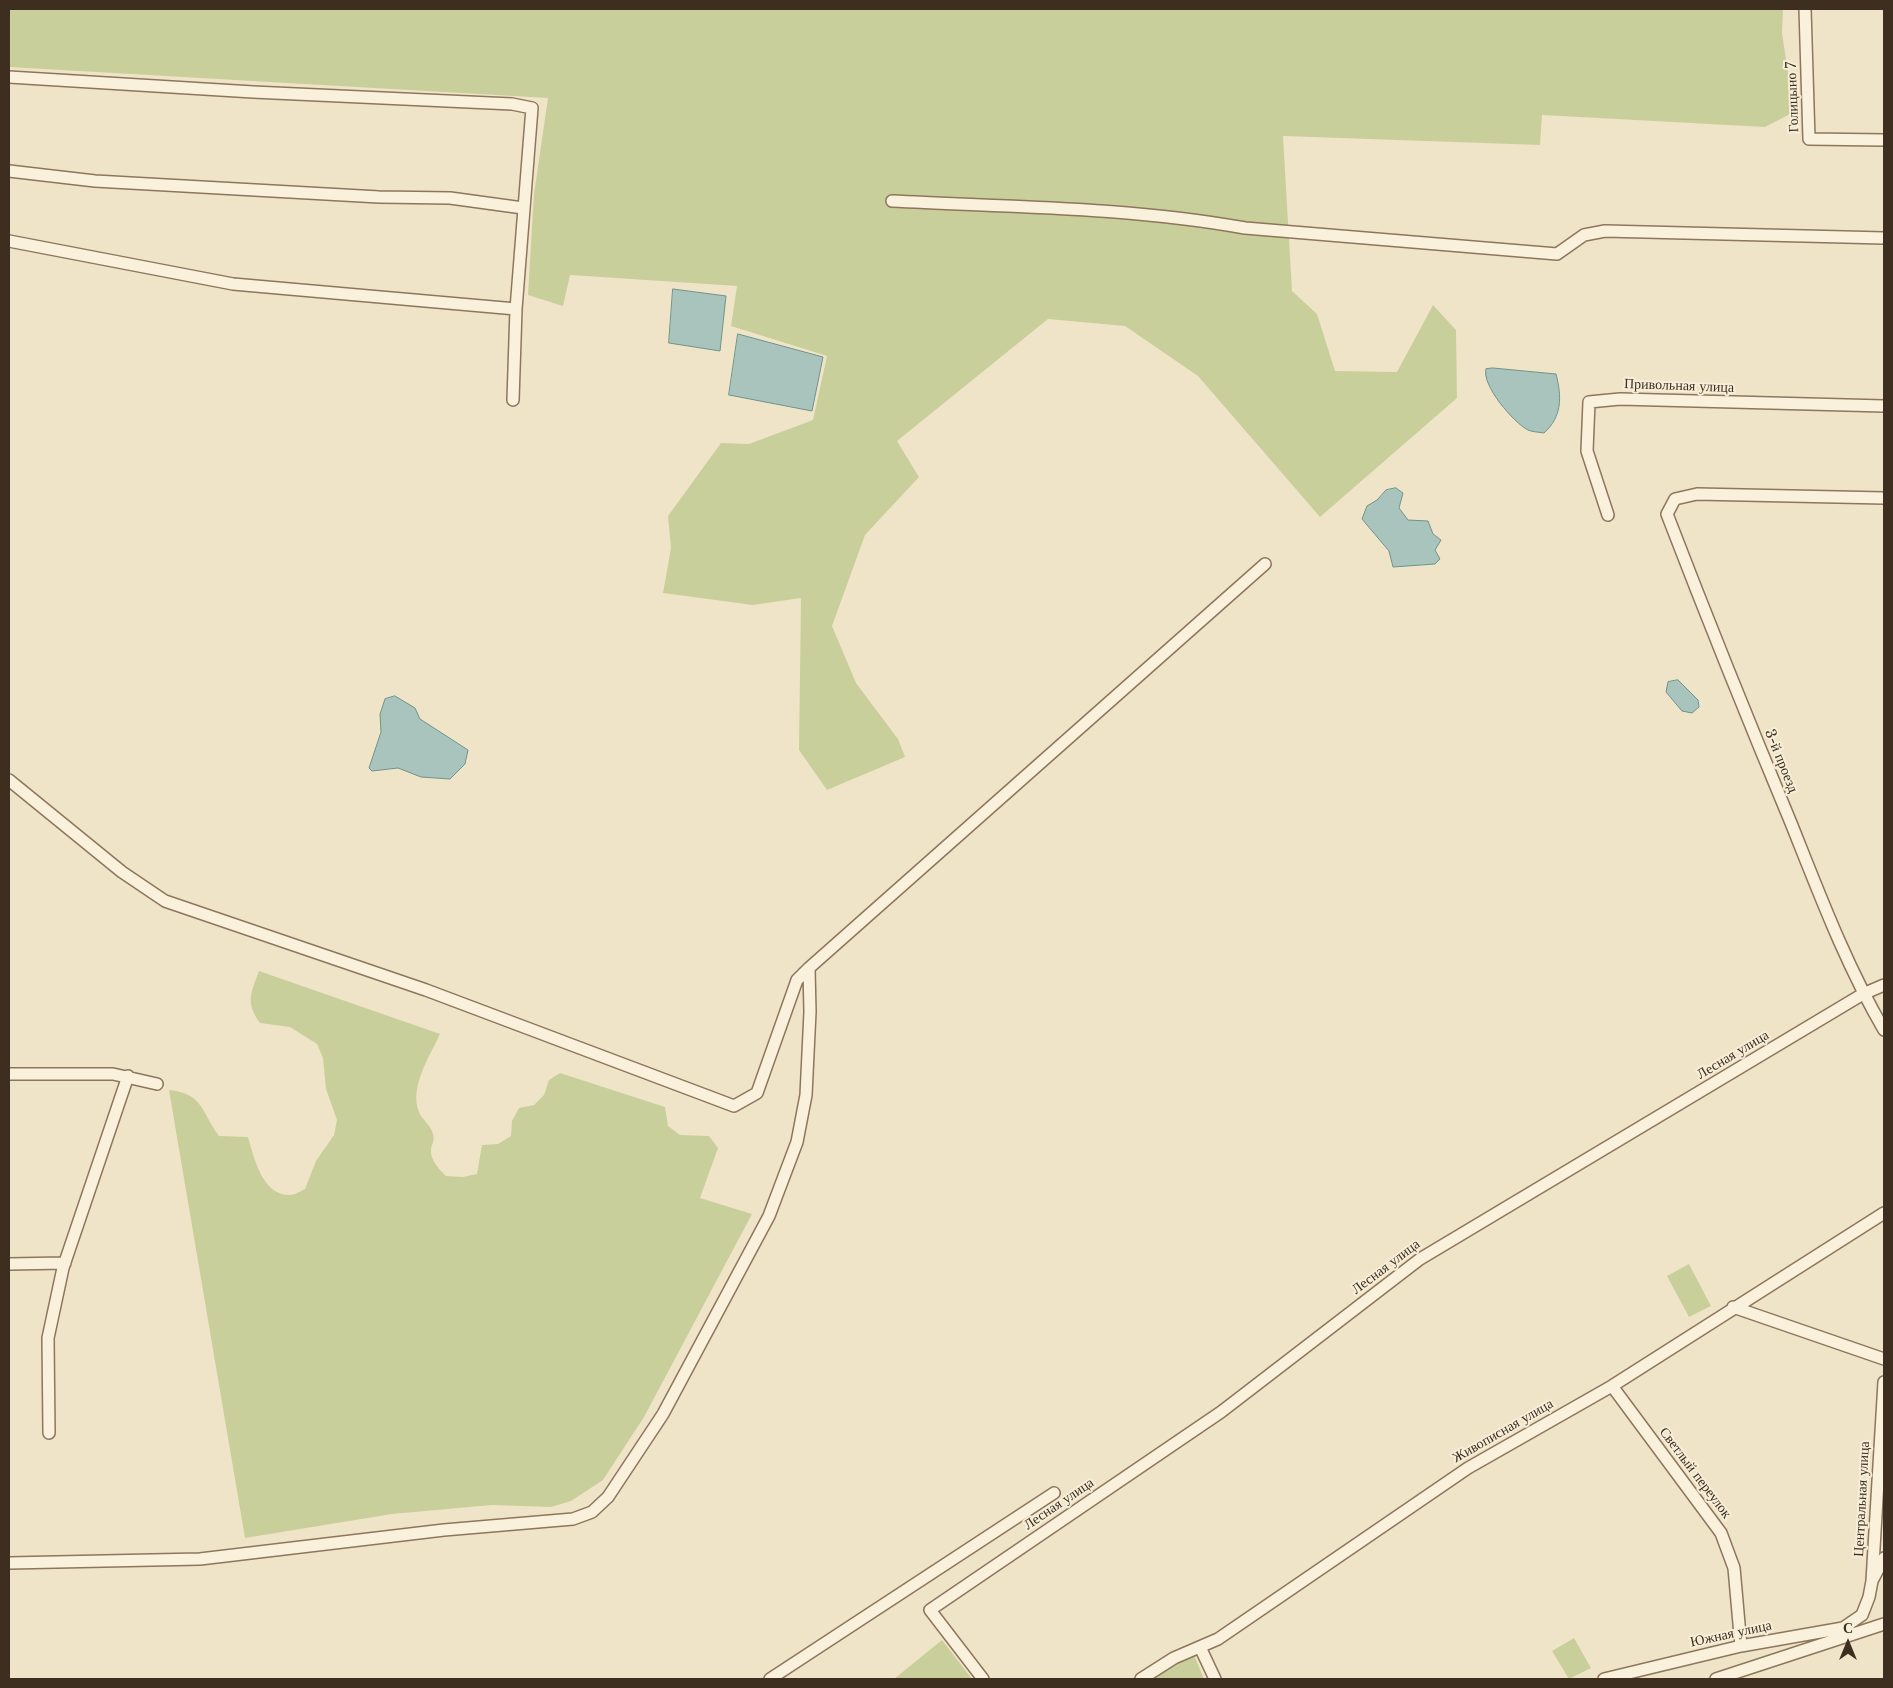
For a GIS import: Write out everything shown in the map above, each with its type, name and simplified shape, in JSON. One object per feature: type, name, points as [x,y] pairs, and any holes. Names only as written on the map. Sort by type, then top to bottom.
[{"type":"street","name":"Голицыно 7","points":[[1805,9],[1809,139],[1884,140]]},
{"type":"street","points":[[9,77],[253,92],[512,104],[532,108],[516,309],[513,400]]},
{"type":"street","points":[[9,172],[105,182],[379,197],[450,198],[523,208]]},
{"type":"street","points":[[892,201],[1109,212],[1210,222],[1245,228],[1557,254],[1584,236],[1605,231],[1884,238]]},
{"type":"street","points":[[9,241],[233,284],[516,309]]},
{"type":"street","name":"Привольная улица","points":[[1608,515],[1588,451],[1589,402],[1620,399],[1884,406]]},
{"type":"street","name":"3-й проезд","points":[[1884,498],[1697,494],[1675,499],[1667,514],[1717,644],[1863,994],[1884,1030]]},
{"type":"street","points":[[9,780],[122,872],[165,901],[426,990],[734,1106],[757,1093],[796,980],[1265,564]]},
{"type":"street","points":[[9,1563],[200,1559],[435,1531],[573,1519],[592,1512],[608,1497],[663,1414],[769,1216],[797,1142],[806,1095],[810,1012],[809,968]]},
{"type":"street","name":"Лесная улица","points":[[983,1679],[930,1610],[1221,1412],[1420,1259],[1863,994],[1884,985]]},
{"type":"street","points":[[9,1074],[113,1074],[157,1084]]},
{"type":"street","points":[[49,1433],[48,1338],[65,1263],[128,1076]]},
{"type":"street","name":"Живописная улица","points":[[1141,1679],[1174,1658],[1218,1639],[1468,1468],[1612,1386],[1884,1213]]},
{"type":"street","points":[[9,1264],[65,1263]]},
{"type":"street","points":[[1733,1308],[1884,1359]]},
{"type":"street","name":"Центральная улица","points":[[1862,1616],[1870,1597],[1880,1507],[1884,1382]]},
{"type":"street","name":"Светлый переулок","points":[[1612,1386],[1721,1533],[1734,1568],[1741,1646]]},
{"type":"street","points":[[770,1679],[1054,1492]]},
{"type":"street","points":[[1872,1581],[1884,1558]]},
{"type":"street","name":"Южная улица","points":[[1604,1679],[1741,1646],[1843,1628],[1862,1616]]},
{"type":"street","points":[[1716,1679],[1884,1624]]},
{"type":"street","points":[[1200,1646],[1215,1679]]},
{"type":"green space","points":[[9,9],[1783,9],[1782,33],[1794,112],[1765,127],[1542,115],[1540,145],[1283,136],[1292,291],[1317,314],[1335,371],[1397,372],[1433,305],[1456,330],[1457,398],[1320,517],[1198,376],[1125,326],[1048,319],[897,441],[919,477],[865,535],[832,626],[856,683],[898,739],[905,757],[827,790],[799,750],[801,598],[753,605],[663,593],[671,548],[668,516],[721,443],[749,444],[813,420],[827,356],[731,326],[737,286],[570,275],[563,306],[528,295],[534,194],[548,98],[9,67]]},
{"type":"green space","points":[[259,971],[440,1034],[422,1072],[417,1092],[417,1102],[420,1115],[433,1134],[432,1157],[446,1176],[463,1177],[477,1174],[482,1145],[498,1144],[511,1136],[512,1121],[519,1108],[534,1105],[544,1095],[549,1080],[560,1073],[665,1107],[668,1126],[680,1135],[709,1136],[718,1148],[700,1198],[752,1214],[644,1417],[603,1480],[571,1501],[551,1507],[492,1505],[392,1514],[245,1538],[169,1090],[189,1095],[195,1100],[219,1136],[248,1137],[261,1174],[272,1189],[280,1194],[290,1195],[305,1189],[316,1161],[334,1135],[337,1120],[326,1089],[323,1058],[317,1044],[290,1027],[260,1023],[255,1016],[251,997]]},
{"type":"green space","points":[[1689,1264],[1711,1306],[1689,1317],[1667,1276]]},
{"type":"green space","points":[[1574,1638],[1591,1668],[1569,1679],[1552,1651]]},
{"type":"green space","points":[[942,1640],[972,1679],[894,1679]]},
{"type":"green space","points":[[1192,1650],[1204,1679],[1150,1679]]},
{"type":"water","points":[[673,289],[726,296],[720,351],[669,343]]},
{"type":"water","points":[[738,334],[823,357],[812,411],[729,395]]},
{"type":"water","points":[[1486,369],[1556,374],[1560,399],[1559,406],[1554,420],[1544,433],[1530,431],[1507,412],[1488,384]]},
{"type":"water","points":[[1396,488],[1403,493],[1399,508],[1408,520],[1428,521],[1433,534],[1441,540],[1435,550],[1440,559],[1435,564],[1393,567],[1389,551],[1362,519],[1367,506],[1377,500],[1386,490]]},
{"type":"water","points":[[1678,680],[1698,700],[1699,707],[1692,713],[1682,711],[1666,692],[1668,682]]},
{"type":"water","points":[[395,696],[415,708],[420,719],[468,750],[465,764],[450,779],[421,777],[398,768],[372,771],[369,768],[381,732],[380,714],[385,699]]}]
